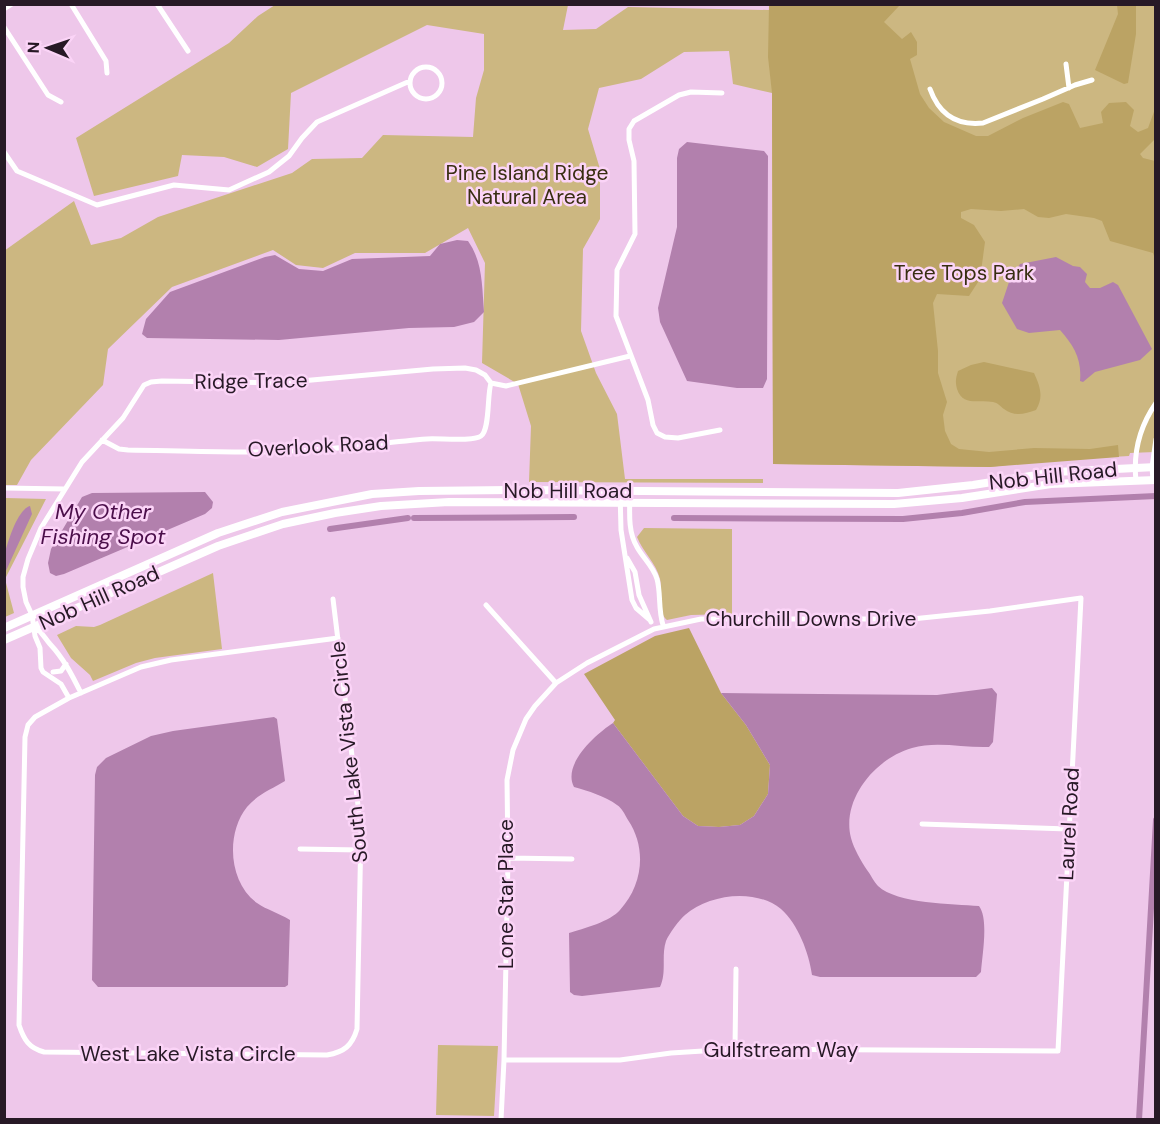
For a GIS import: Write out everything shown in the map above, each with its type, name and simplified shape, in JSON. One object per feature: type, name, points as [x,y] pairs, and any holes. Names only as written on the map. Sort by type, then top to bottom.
[{"type":"main road","name":"Nob Hill Road","points":[[4,628],[218,533],[282,512],[372,494],[419,491],[898,493],[973,485],[1055,472],[1154,467]]},
{"type":"main road","name":"Nob Hill Road","points":[[4,640],[218,546],[311,517],[407,503],[894,504],[962,498],[1051,484],[1154,480]]},
{"type":"street","points":[[4,9],[12,4]]},
{"type":"street","points":[[71,4],[106,61],[107,73]]},
{"type":"street","points":[[156,4],[188,51]]},
{"type":"street","points":[[4,27],[48,95],[61,102]]},
{"type":"street","points":[[1066,64],[1069,88]]},
{"type":"street","points":[[4,152],[17,171],[97,205],[174,185],[229,189],[269,172],[289,156],[317,122],[410,81],[418,69],[428,67],[439,73],[442,85],[438,94],[422,99],[413,93],[410,81]]},
{"type":"street","points":[[930,89],[934,102],[953,120],[973,124],[983,123],[1092,80]]},
{"type":"street","points":[[720,430],[678,438],[665,437],[657,433],[648,400],[616,316],[615,304],[617,270],[635,234],[634,161],[629,129],[634,121],[679,95],[691,92],[722,93]]},
{"type":"street","points":[[491,383],[506,386],[517,384],[630,356]]},
{"type":"street","name":"Ridge Trace","points":[[40,664],[40,648],[32,615],[26,602],[22,578],[33,542],[82,462],[123,418],[144,385],[151,382],[279,383],[465,368],[485,375],[491,383]]},
{"type":"street","name":"Overlook Road","points":[[102,440],[119,449],[128,450],[285,451],[435,438],[474,438],[482,436],[486,431],[488,393],[491,383]]},
{"type":"street","points":[[1136,481],[1134,468],[1138,442],[1155,403]]},
{"type":"street","points":[[1154,480],[1155,439]]},
{"type":"street","points":[[4,488],[65,489]]},
{"type":"street","points":[[620,491],[621,530],[632,600],[636,608],[644,610],[653,605],[658,597]]},
{"type":"street","points":[[630,491],[632,535],[635,545],[656,575],[659,610],[663,625]]},
{"type":"street","name":"South Lake Vista Circle","points":[[333,598],[355,773],[361,850],[357,1029],[349,1047]]},
{"type":"street","name":"Churchill Downs Drive","points":[[556,683],[587,663],[663,625],[701,619],[912,619],[1081,598]]},
{"type":"street","name":"Laurel Road","points":[[1058,1051],[1081,598]]},
{"type":"street","points":[[486,605],[556,683]]},
{"type":"street","points":[[644,610],[654,629]]},
{"type":"street","points":[[34,626],[42,632],[66,664],[81,693]]},
{"type":"street","points":[[66,664],[61,671],[55,672],[69,698],[132,670],[161,662],[338,638]]},
{"type":"street","points":[[40,664],[43,672],[61,684]]},
{"type":"street","points":[[40,664],[47,668]]},
{"type":"street","name":"Lone Star Place","points":[[501,1119],[508,858],[507,780],[513,750],[526,719],[556,683]]},
{"type":"street","name":"West Lake Vista Circle","points":[[69,698],[35,717],[28,725],[25,736],[19,1025],[28,1045],[44,1052],[315,1054],[339,1053],[349,1047]]},
{"type":"street","points":[[922,824],[1068,829]]},
{"type":"street","points":[[300,849],[361,850]]},
{"type":"street","points":[[508,858],[572,859]]},
{"type":"street","points":[[735,1049],[736,969]]},
{"type":"street","name":"Gulfstream Way","points":[[504,1060],[620,1060],[671,1053],[735,1049],[1058,1051]]},
{"type":"green space","points":[[769,4],[1155,5],[1155,452],[990,467],[773,464],[772,93],[733,84],[729,51],[684,52],[641,79],[599,88],[588,129],[600,169],[600,219],[583,249],[581,331],[596,373],[617,414],[625,479],[763,479],[763,483],[529,482],[531,426],[518,384],[482,363],[485,263],[468,228],[425,253],[355,253],[323,268],[296,265],[273,250],[172,287],[108,349],[103,385],[31,460],[17,485],[5,485],[4,251],[74,201],[91,245],[121,238],[158,217],[292,173],[312,159],[362,158],[383,135],[473,137],[476,98],[484,70],[484,34],[427,25],[291,93],[288,149],[257,167],[224,157],[182,155],[178,176],[94,196],[76,138],[229,43],[258,16],[275,5],[568,5],[563,30],[596,29],[628,7],[769,10]]},
{"type":"green space","name":"Tree Tops Park","points":[[769,5],[900,5],[884,22],[902,39],[911,32],[917,42],[917,55],[910,59],[920,94],[929,108],[944,122],[976,136],[988,136],[1023,118],[1063,102],[1069,104],[1080,128],[1103,123],[1101,112],[1109,103],[1126,102],[1134,110],[1130,126],[1138,132],[1148,128],[1155,109],[1155,139],[1140,154],[1143,158],[1155,161],[1155,259],[1153,253],[1110,241],[1102,221],[1094,218],[1066,214],[1049,218],[1038,217],[1024,209],[1001,211],[971,209],[961,212],[961,218],[974,225],[985,242],[980,279],[969,296],[937,294],[933,303],[938,373],[947,402],[943,415],[945,431],[951,444],[959,449],[989,452],[1034,448],[1090,449],[1118,445],[1119,457],[990,467],[773,464],[772,93],[768,57]]},
{"type":"green space","points":[[1117,5],[1136,5],[1136,34],[1128,83],[1124,84],[1095,70],[1118,14]]},
{"type":"green space","points":[[984,362],[1034,373],[1040,392],[1040,401],[1036,410],[1016,414],[1008,412],[995,402],[972,401],[963,398],[956,386],[958,371]]},
{"type":"green space","points":[[5,498],[46,499],[5,579]]},
{"type":"green space","points":[[644,528],[732,529],[732,614],[691,615],[667,620],[660,601],[661,584],[658,573],[637,537]]},
{"type":"green space","points":[[213,573],[222,649],[155,658],[136,663],[93,681],[90,675],[71,658],[57,635],[76,626],[100,625]]},
{"type":"green space","points":[[5,579],[14,613],[5,617]]},
{"type":"green space","points":[[689,628],[721,693],[746,725],[770,765],[768,794],[754,816],[740,825],[698,826],[683,816],[613,723],[615,720],[584,674],[655,636]]},
{"type":"green space","points":[[438,1045],[498,1046],[494,1116],[436,1115]]},
{"type":"water","points":[[687,142],[764,151],[768,156],[767,379],[763,388],[737,388],[687,381],[660,322],[658,308],[677,227],[677,158],[679,149]]},
{"type":"water","points":[[457,240],[468,241],[479,266],[484,312],[474,322],[454,327],[409,328],[279,340],[147,338],[142,334],[146,319],[170,292],[265,257],[275,255],[299,269],[323,271],[352,259],[430,256],[440,244]]},
{"type":"water","points":[[1056,257],[1080,267],[1087,274],[1085,282],[1090,288],[1100,288],[1113,282],[1118,285],[1152,349],[1140,360],[1095,372],[1083,382],[1080,381],[1080,366],[1076,353],[1060,330],[1029,333],[1017,329],[1002,303],[1009,282],[1020,264]]},
{"type":"water","name":"My Other Fishing Spot","points":[[205,492],[213,502],[212,508],[205,514],[64,574],[56,576],[50,573],[48,563],[51,549],[82,497],[92,493]]},
{"type":"water","points":[[30,506],[32,514],[5,573],[5,553],[11,534],[21,513]]},
{"type":"water","points":[[992,688],[997,694],[993,742],[989,747],[931,745],[899,753],[886,761],[864,782],[856,795],[849,823],[851,838],[860,859],[877,884],[887,892],[911,900],[979,906],[984,920],[984,938],[981,972],[976,977],[820,977],[812,975],[802,939],[793,923],[781,909],[758,898],[732,896],[706,902],[685,915],[677,924],[666,941],[660,987],[582,996],[570,992],[569,933],[616,914],[634,889],[640,866],[638,842],[619,806],[591,792],[574,787],[573,769],[577,760],[590,742],[606,728],[613,723],[683,816],[698,826],[740,825],[754,816],[768,794],[770,765],[746,725],[721,693],[937,695]]},
{"type":"water","points":[[274,717],[277,719],[285,781],[260,795],[247,807],[236,830],[233,857],[240,883],[247,894],[257,903],[290,920],[288,985],[285,987],[98,987],[92,980],[95,775],[97,767],[106,758],[151,736]]},
{"type":"waterway","points":[[674,518],[903,519],[962,513],[1025,502],[1156,496]]},
{"type":"waterway","points":[[414,518],[574,517]]},
{"type":"waterway","points":[[330,529],[408,518]]},
{"type":"waterway","points":[[1139,1120],[1156,820]]},
{"type":"park label","name":"Pine Island Ridge Natural Area","points":[[527,185]]}]
